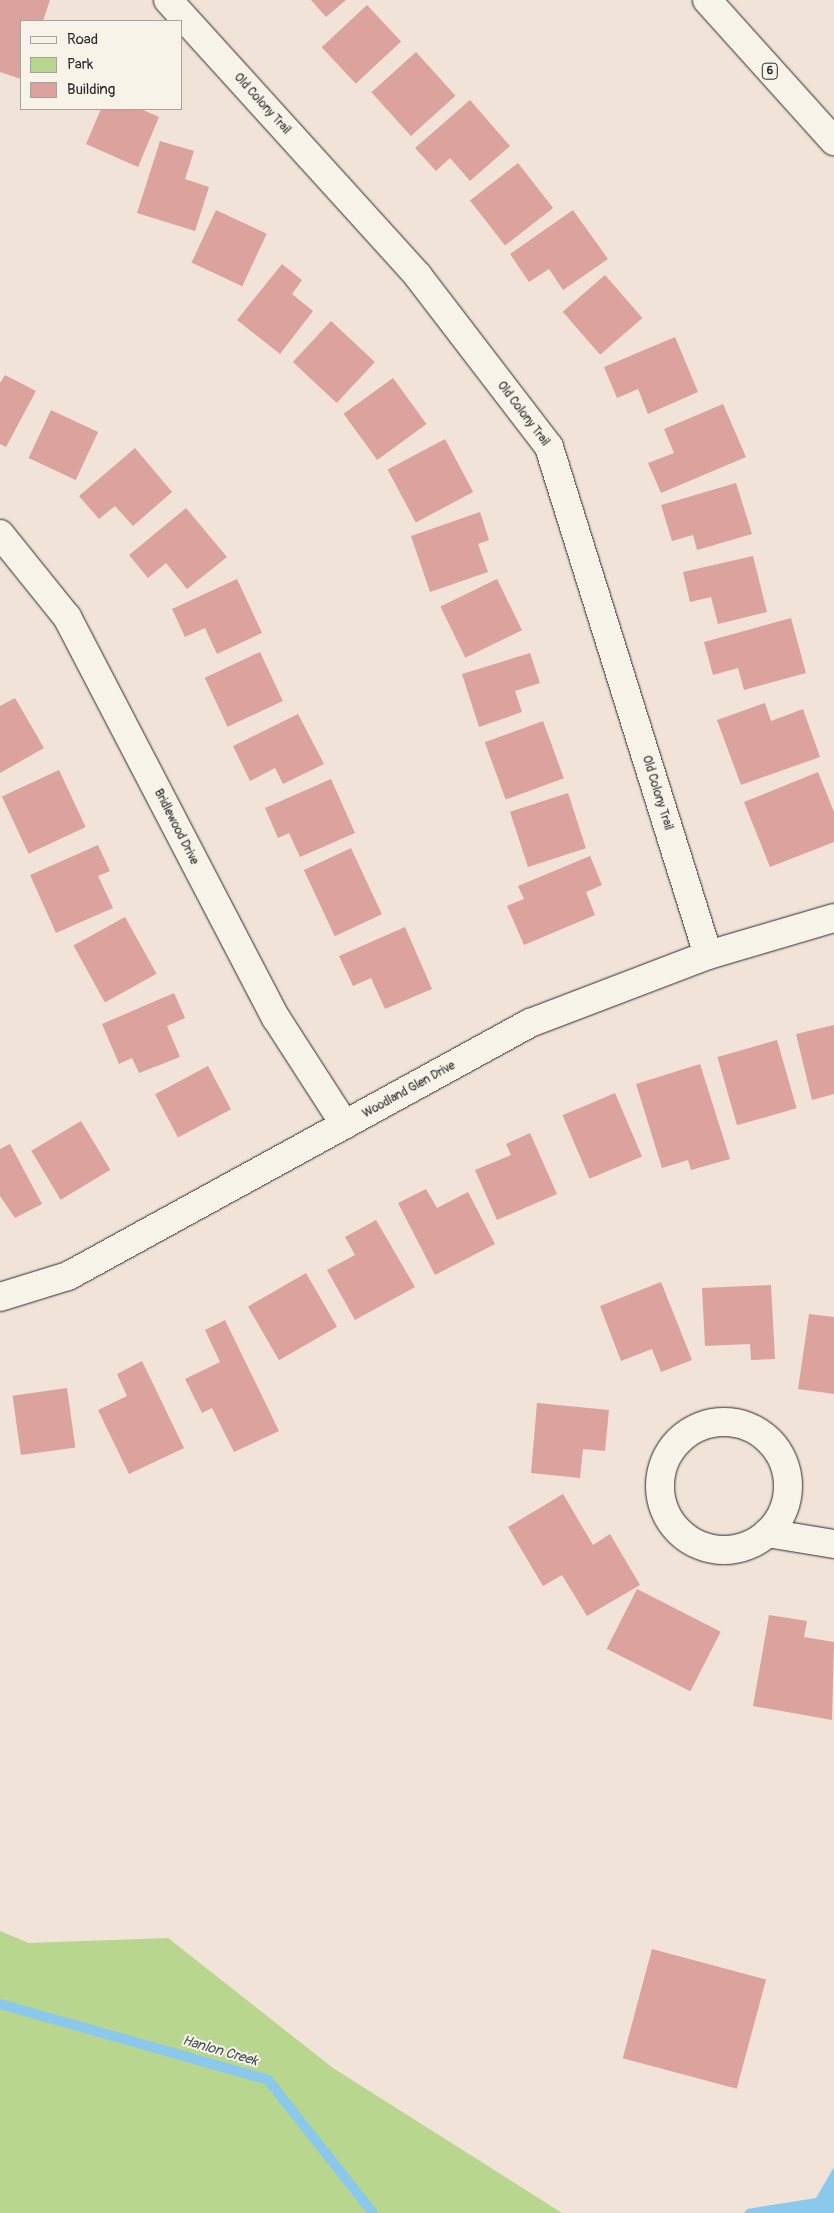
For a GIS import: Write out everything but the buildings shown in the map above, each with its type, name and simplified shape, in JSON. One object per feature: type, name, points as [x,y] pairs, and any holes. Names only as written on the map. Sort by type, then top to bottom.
[{"type":"main road","name":"Old Colony Trail","points":[[168,0],[418,276],[549,447],[708,955]]},
{"type":"main road","name":"6","points":[[707,0],[834,141]]},
{"type":"main road","name":"Bridlewood Drive","points":[[0,534],[67,616],[276,1018],[345,1125]]},
{"type":"main road","name":"Woodland Glen Drive","points":[[0,1297],[68,1276],[530,1023],[708,955],[834,918]]},
{"type":"main road","points":[[767,1533],[782,1512],[788,1491],[787,1471],[778,1451],[763,1435],[732,1422],[709,1423],[688,1432],[672,1447],[663,1463],[659,1488],[667,1517],[681,1535],[722,1550],[745,1547],[767,1533],[834,1544]]},
{"type":"green space","points":[[0,1931],[29,1943],[168,1938],[333,2068],[562,2213],[0,2213]]},
{"type":"water","points":[[834,2167],[834,2213],[744,2213],[747,2209],[816,2198]]},
{"type":"waterway","name":"Hanlon Creek","points":[[0,2004],[268,2080],[373,2213]]}]
